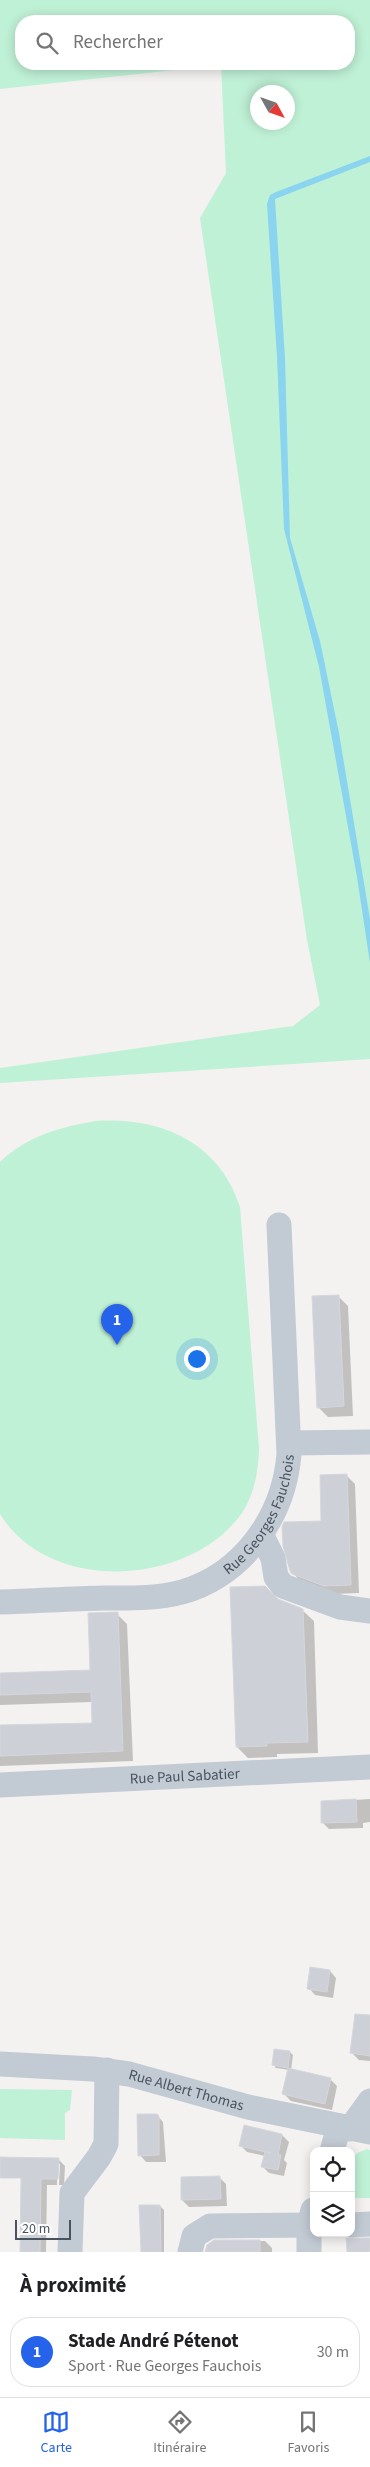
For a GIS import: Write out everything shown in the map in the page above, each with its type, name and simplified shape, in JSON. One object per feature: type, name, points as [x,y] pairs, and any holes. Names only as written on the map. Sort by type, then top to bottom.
[{"type":"street","name":"Rue Georges Fauchois","points":[[0,1602],[157,1596],[183,1591],[226,1570],[246,1553],[261,1534],[274,1513],[287,1477],[289,1443],[279,1225]]},
{"type":"street","points":[[289,1443],[370,1442]]},
{"type":"street","points":[[261,1534],[273,1558],[276,1577],[283,1586],[340,1607],[370,1611]]},
{"type":"street","name":"Rue Paul Sabatier","points":[[0,1785],[370,1767]]},
{"type":"street","name":"Rue Albert Thomas","points":[[0,2064],[107,2070],[155,2080],[248,2107],[353,2129]]},
{"type":"street","points":[[70,2252],[72,2193],[99,2157],[106,2144],[107,2070]]},
{"type":"street","points":[[336,2147],[353,2129],[370,2101]]},
{"type":"street","points":[[190,2252],[194,2236],[210,2226],[310,2220]]},
{"type":"street","points":[[355,2224],[370,2224]]},
{"type":"street","points":[[309,2252],[310,2237]]},
{"type":"green space","points":[[0,0],[370,0],[370,1059],[0,1083],[0,1068],[293,1026],[320,1005],[307,940],[200,218],[226,173],[221,70],[355,70],[355,15],[15,15],[15,70],[175,70],[0,89]]},
{"type":"green space","points":[[96,1121],[120,1121],[143,1124],[165,1129],[184,1138],[202,1150],[218,1166],[230,1184],[240,1207],[259,1449],[258,1467],[252,1493],[239,1517],[215,1540],[186,1557],[152,1568],[117,1571],[82,1568],[50,1558],[22,1540],[0,1514],[0,1162],[21,1145],[33,1139],[70,1126]]},
{"type":"green space","points":[[0,2089],[72,2090],[70,2110],[65,2113],[65,2140],[0,2138]]},
{"type":"green space","points":[[367,2149],[370,2150],[370,2198],[355,2198],[355,2155]]},
{"type":"water","points":[[370,156],[370,162],[275,199],[285,358],[290,538],[320,641],[339,733],[370,919],[370,963],[357,877],[319,667],[284,529],[277,357],[267,204],[270,195],[276,192]]},
{"type":"building","points":[[339,1295],[344,1406],[317,1408],[312,1296]]},
{"type":"building","points":[[347,1474],[351,1585],[324,1586],[292,1574],[283,1546],[282,1527],[284,1522],[321,1521],[320,1475]]},
{"type":"building","points":[[265,1586],[278,1599],[303,1609],[308,1742],[267,1743],[267,1746],[236,1747],[230,1587]]},
{"type":"building","points":[[118,1612],[123,1751],[0,1756],[0,1725],[92,1723],[91,1692],[0,1695],[0,1673],[90,1670],[88,1613]]},
{"type":"building","points":[[356,1799],[357,1822],[321,1823],[321,1801]]},
{"type":"building","points":[[310,1967],[330,1970],[327,1992],[307,1989]]},
{"type":"building","points":[[355,2014],[370,2015],[370,2056],[350,2053]]},
{"type":"building","points":[[274,2049],[290,2051],[288,2068],[272,2065]]},
{"type":"building","points":[[288,2068],[331,2078],[325,2104],[282,2094]]},
{"type":"building","points":[[137,2114],[157,2114],[159,2116],[159,2155],[138,2156]]},
{"type":"building","points":[[244,2125],[282,2134],[278,2155],[281,2155],[278,2170],[261,2167],[265,2152],[271,2153],[239,2146]]},
{"type":"building","points":[[0,2157],[59,2158],[58,2179],[41,2179],[40,2252],[20,2252],[21,2178],[0,2178]]},
{"type":"building","points":[[220,2176],[221,2199],[181,2200],[181,2177]]},
{"type":"building","points":[[139,2205],[160,2205],[161,2252],[141,2252]]},
{"type":"building","points":[[346,2238],[370,2238],[370,2252],[347,2252]]},
{"type":"building","points":[[214,2240],[260,2240],[260,2252],[205,2252],[207,2245]]},
{"type":"place","name":"Stade André Pétenot","points":[[117,1345]]}]
